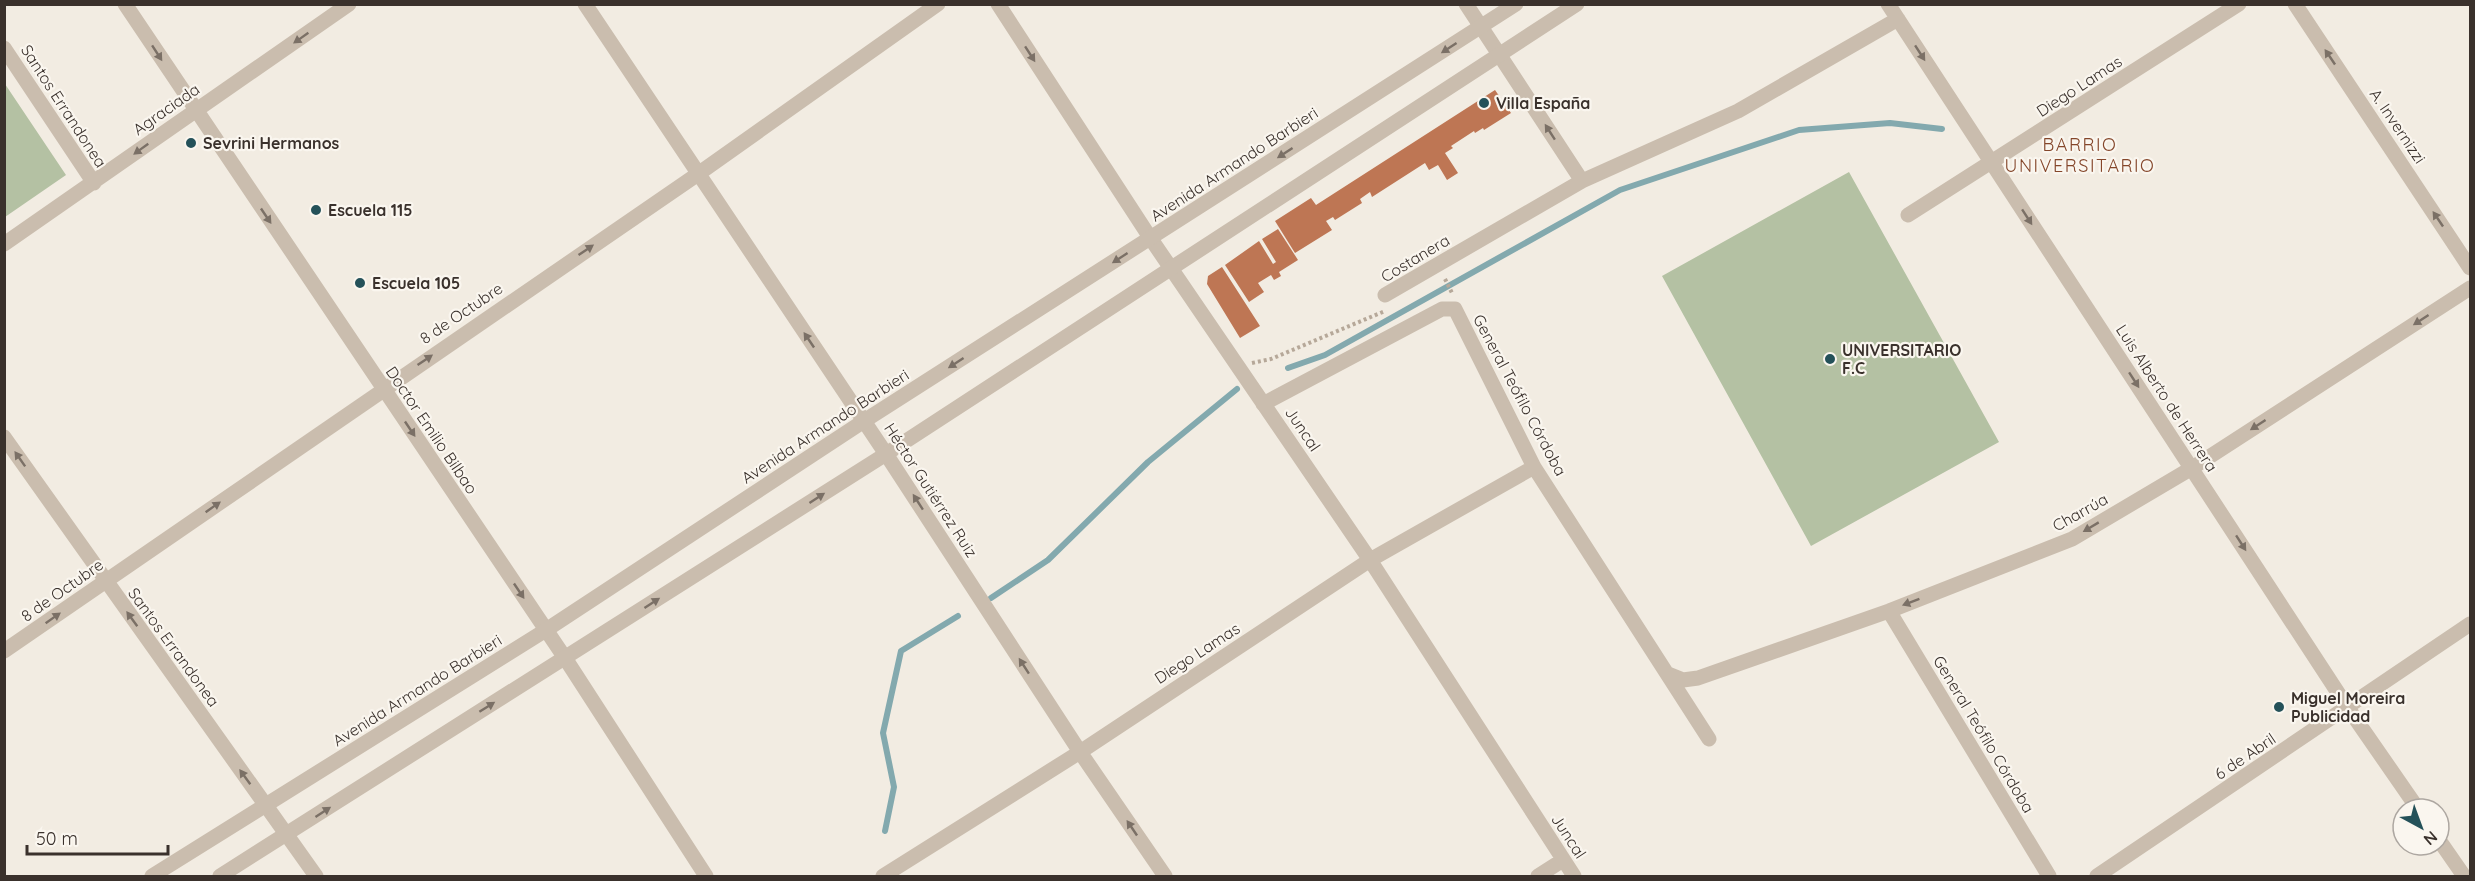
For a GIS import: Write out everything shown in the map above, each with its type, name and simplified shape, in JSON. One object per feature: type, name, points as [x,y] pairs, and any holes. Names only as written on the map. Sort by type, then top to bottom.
[{"type":"street","name":"Doctor Emilio Bilbao","points":[[125,4],[565,658],[706,876]]},
{"type":"street","name":"Agraciada","points":[[4,244],[349,4]]},
{"type":"street","name":"Héctor Gutiérrez Ruiz","points":[[585,4],[886,454],[1080,752],[1165,876]]},
{"type":"street","name":"8 de Octubre","points":[[4,651],[382,389],[698,174],[938,4]]},
{"type":"street","name":"Juncal","points":[[998,4],[1150,239],[1370,560],[1574,876]]},
{"type":"street","points":[[1466,4],[1501,54],[1582,181]]},
{"type":"street","name":"Avenida Armando Barbieri","points":[[152,876],[546,630],[864,422],[1516,4]]},
{"type":"street","points":[[220,876],[287,836],[886,454],[1577,4]]},
{"type":"street","name":"Luis Alberto de Herrera","points":[[1888,4],[2348,708],[2410,797]]},
{"type":"street","name":"Diego Lamas","points":[[1908,215],[2239,4]]},
{"type":"street","name":"A. Invernizzi","points":[[2295,4],[2470,268]]},
{"type":"street","name":"Costanera","points":[[1385,296],[1582,181],[1738,111],[1898,19]]},
{"type":"street","name":"Santos Errandonea","points":[[4,48],[94,183]]},
{"type":"street","name":"Charrúa","points":[[1668,674],[1683,680],[1698,678],[1889,611],[2072,539],[2192,468],[2470,288]]},
{"type":"street","name":"General Teófilo Córdoba","points":[[1263,404],[1442,309],[1455,309],[1534,467],[1709,739]]},
{"type":"street","name":"Santos Errandonea","points":[[4,437],[316,876]]},
{"type":"street","name":"Diego Lamas","points":[[883,876],[1080,752],[1370,560],[1534,467]]},
{"type":"street","name":"General Teófilo Córdoba","points":[[1889,611],[2049,876]]},
{"type":"street","name":"6 de Abril","points":[[2097,876],[2470,624]]},
{"type":"street","points":[[2451,857],[2464,876]]},
{"type":"street","points":[[1538,876],[1563,860]]},
{"type":"path","points":[[1442,272],[1452,292]]},
{"type":"path","name":"Costanera","points":[[1238,366],[1271,359],[1384,312],[1385,296]]},
{"type":"green space","points":[[5,84],[66,175],[4,217]]},
{"type":"green space","name":"UNIVERSITARIO F.C","points":[[1849,172],[1999,442],[1811,546],[1662,276]]},
{"type":"building","points":[[1495,90],[1511,113],[1484,130],[1483,128],[1475,133],[1474,131],[1451,146],[1453,148],[1445,153],[1458,173],[1447,180],[1438,165],[1429,170],[1425,163],[1372,197],[1370,192],[1360,199],[1362,203],[1335,220],[1333,217],[1326,221],[1332,230],[1295,253],[1275,221],[1311,198],[1316,205]]},
{"type":"building","points":[[1278,229],[1298,260],[1279,272],[1281,276],[1274,280],[1271,275],[1258,283],[1264,292],[1249,302],[1225,265],[1259,241],[1273,264],[1276,262],[1262,239]]},
{"type":"building","points":[[1222,267],[1260,326],[1240,338],[1207,284],[1208,276]]},
{"type":"waterway","points":[[1288,368],[1325,355],[1620,190],[1799,130],[1890,123],[1942,129]]},
{"type":"waterway","points":[[991,598],[1048,560],[1148,462],[1237,389]]},
{"type":"waterway","points":[[885,831],[894,787],[883,733],[901,651],[958,616]]},
{"type":"place","name":"Villa España","points":[[1484,103]]},
{"type":"place","name":"Sevrini Hermanos","points":[[191,143]]},
{"type":"place","name":"Escuela 115","points":[[316,210]]},
{"type":"place","name":"Escuela 105","points":[[360,283]]},
{"type":"place","name":"UNIVERSITARIO F.C","points":[[1830,359]]},
{"type":"place","name":"Miguel Moreira Publicidad","points":[[2279,707]]},
{"type":"district","name":"BARRIO UNIVERSITARIO","points":[[2080,155]]}]
